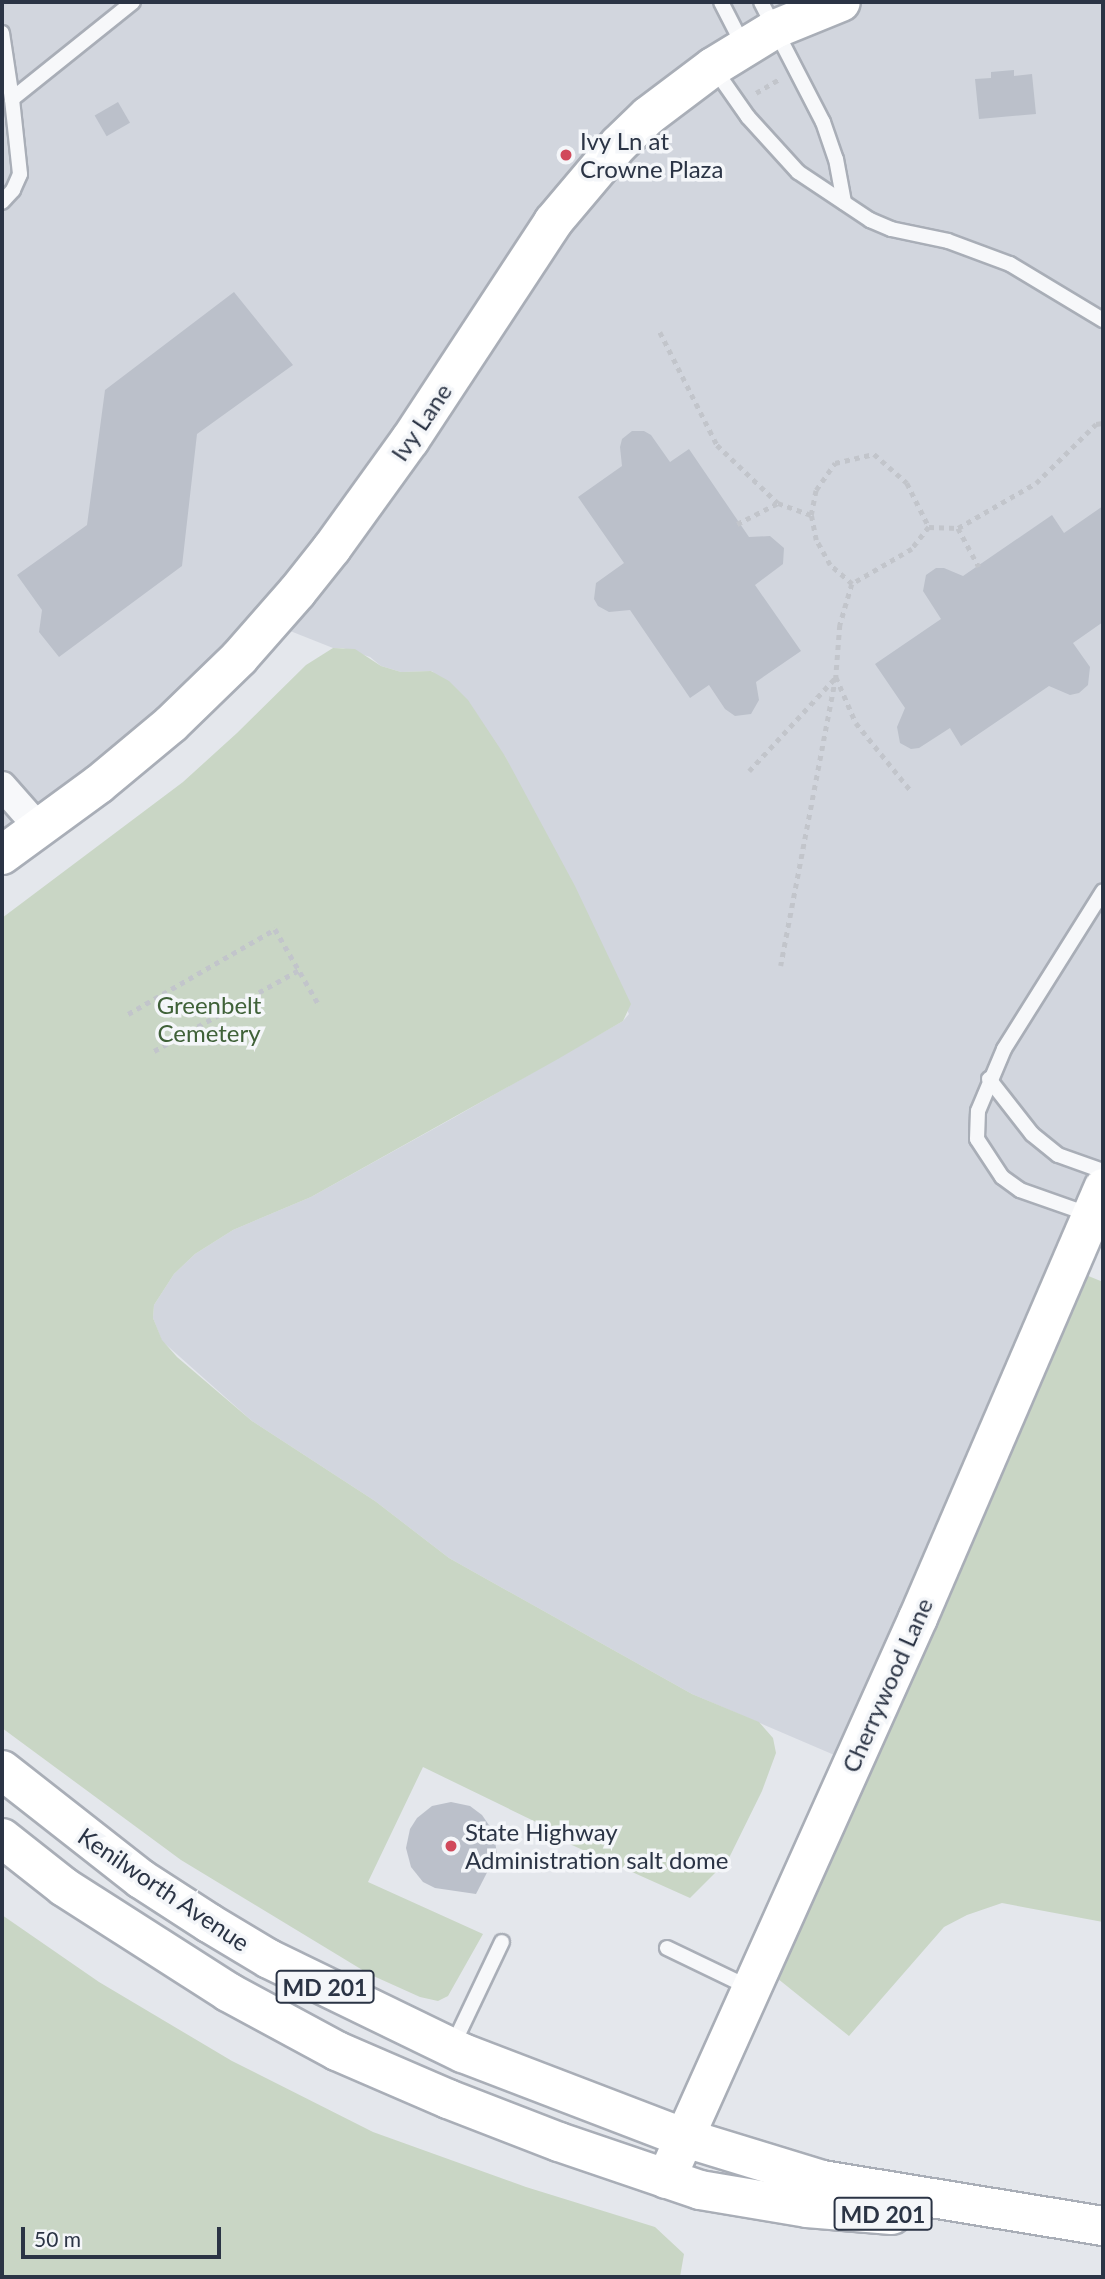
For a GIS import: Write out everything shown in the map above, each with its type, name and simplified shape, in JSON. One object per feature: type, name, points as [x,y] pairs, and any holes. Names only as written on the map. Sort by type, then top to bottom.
[{"type":"main road","name":"Ivy Lane","points":[[2,855],[99,785],[171,724],[262,631],[332,548],[410,440],[566,205],[610,153],[648,116],[748,36],[841,2]]},
{"type":"main road","name":"Cherrywood Lane","points":[[666,2179],[1099,1208]]},
{"type":"main road","name":"Kenilworth Avenue","points":[[2,1770],[141,1880],[269,1959],[452,2048],[685,2138]]},
{"type":"main road","name":"Kenilworth Avenue","points":[[2,1838],[64,1887],[144,1940],[293,2029],[448,2099],[666,2179]]},
{"type":"main road","name":"MD 201","points":[[685,2138],[822,2180],[1103,2225]]},
{"type":"main road","name":"MD 201","points":[[666,2179],[700,2190],[807,2208],[1103,2233]]},
{"type":"street","points":[[2,786],[39,828]]},
{"type":"lane","points":[[12,99],[133,2]]},
{"type":"lane","points":[[721,2],[823,122],[836,159],[844,202]]},
{"type":"lane","points":[[2,33],[20,174],[13,190],[2,202]]},
{"type":"lane","points":[[748,36],[734,99],[775,149],[798,172],[870,220],[891,229],[948,241],[1010,264],[1103,320]]},
{"type":"lane","points":[[1099,1208],[1020,1190],[1002,1177],[977,1139],[978,1111],[989,1079],[1011,1037],[1103,891]]},
{"type":"lane","points":[[989,1079],[1032,1134],[1058,1155],[1103,1171]]},
{"type":"lane","points":[[452,2048],[502,1942]]},
{"type":"lane","points":[[667,1948],[752,1989]]},
{"type":"path","points":[[756,93],[781,77]]},
{"type":"path","points":[[660,332],[717,445],[778,503],[811,515]]},
{"type":"path","points":[[929,527],[958,528],[1036,483],[1096,424],[1103,423]]},
{"type":"path","points":[[852,584],[830,565],[816,540],[811,515],[816,491],[835,463],[874,454],[907,483],[929,527]]},
{"type":"path","points":[[737,524],[778,503]]},
{"type":"path","points":[[780,966],[836,677],[840,625],[852,584],[912,549],[929,527]]},
{"type":"path","points":[[958,528],[979,567]]},
{"type":"path","points":[[749,771],[836,677]]},
{"type":"path","points":[[836,677],[856,723],[911,791]]},
{"type":"path","points":[[128,1014],[275,929],[319,1005]]},
{"type":"path","points":[[154,1051],[299,970]]},
{"type":"shaded area","points":[[2,2],[1103,2],[1103,1188],[853,1763],[692,1694],[449,1558],[375,1501],[252,1421],[162,1341],[153,1318],[154,1305],[174,1274],[195,1254],[233,1230],[311,1197],[623,1021],[629,1014],[505,756],[432,671],[401,672],[381,666],[370,657],[343,648],[333,648],[270,623],[2,855]]},
{"type":"green space","name":"Greenbelt Cemetery","points":[[333,648],[355,649],[381,666],[401,672],[431,671],[449,681],[468,700],[505,756],[575,886],[631,1004],[623,1021],[558,1059],[311,1197],[233,1230],[195,1254],[174,1274],[154,1305],[153,1318],[162,1340],[177,1357],[252,1421],[375,1501],[449,1558],[692,1694],[759,1722],[773,1738],[776,1753],[762,1791],[728,1860],[690,1898],[554,1837],[538,1823],[423,1767],[368,1882],[483,1934],[448,1996],[438,2001],[420,1997],[369,1974],[181,1860],[2,1728],[2,918],[183,782],[306,665]]},
{"type":"green space","points":[[1069,1268],[1103,1282],[1103,1922],[1002,1903],[967,1915],[944,1927],[849,2036],[762,1966]]},
{"type":"green space","points":[[2,1915],[99,1982],[232,2061],[373,2132],[526,2187],[655,2227],[684,2254],[680,2277],[2,2277]]},
{"type":"building","points":[[1014,70],[1014,76],[1032,74],[1036,114],[979,119],[975,79],[991,78],[991,72]]},
{"type":"building","points":[[118,102],[130,123],[107,136],[95,116]]},
{"type":"building","points":[[234,292],[293,365],[197,434],[182,566],[59,657],[39,632],[42,610],[17,575],[87,525],[105,390]]},
{"type":"building","points":[[632,431],[644,431],[651,435],[670,462],[689,449],[749,537],[770,536],[784,548],[783,564],[755,585],[801,651],[756,682],[759,700],[751,714],[735,716],[725,709],[709,685],[690,698],[630,610],[609,612],[598,606],[594,599],[596,583],[624,563],[578,497],[622,466],[622,439]]},
{"type":"building","points":[[1103,506],[1103,622],[1073,643],[1090,667],[1088,685],[1079,693],[1070,695],[1049,686],[961,746],[950,728],[919,748],[911,749],[900,743],[897,727],[905,708],[875,664],[941,619],[923,591],[926,575],[936,568],[944,568],[963,576],[1052,515],[1064,533]]},
{"type":"building","name":"State Highway Administration salt dome","points":[[451,1802],[470,1806],[482,1815],[493,1831],[497,1853],[476,1894],[435,1888],[423,1882],[411,1867],[406,1848],[410,1829],[417,1818],[432,1806]]},
{"type":"place","name":"Ivy Ln at Crowne Plaza","points":[[566,155]]},
{"type":"place","name":"State Highway Administration salt dome","points":[[451,1846]]}]
